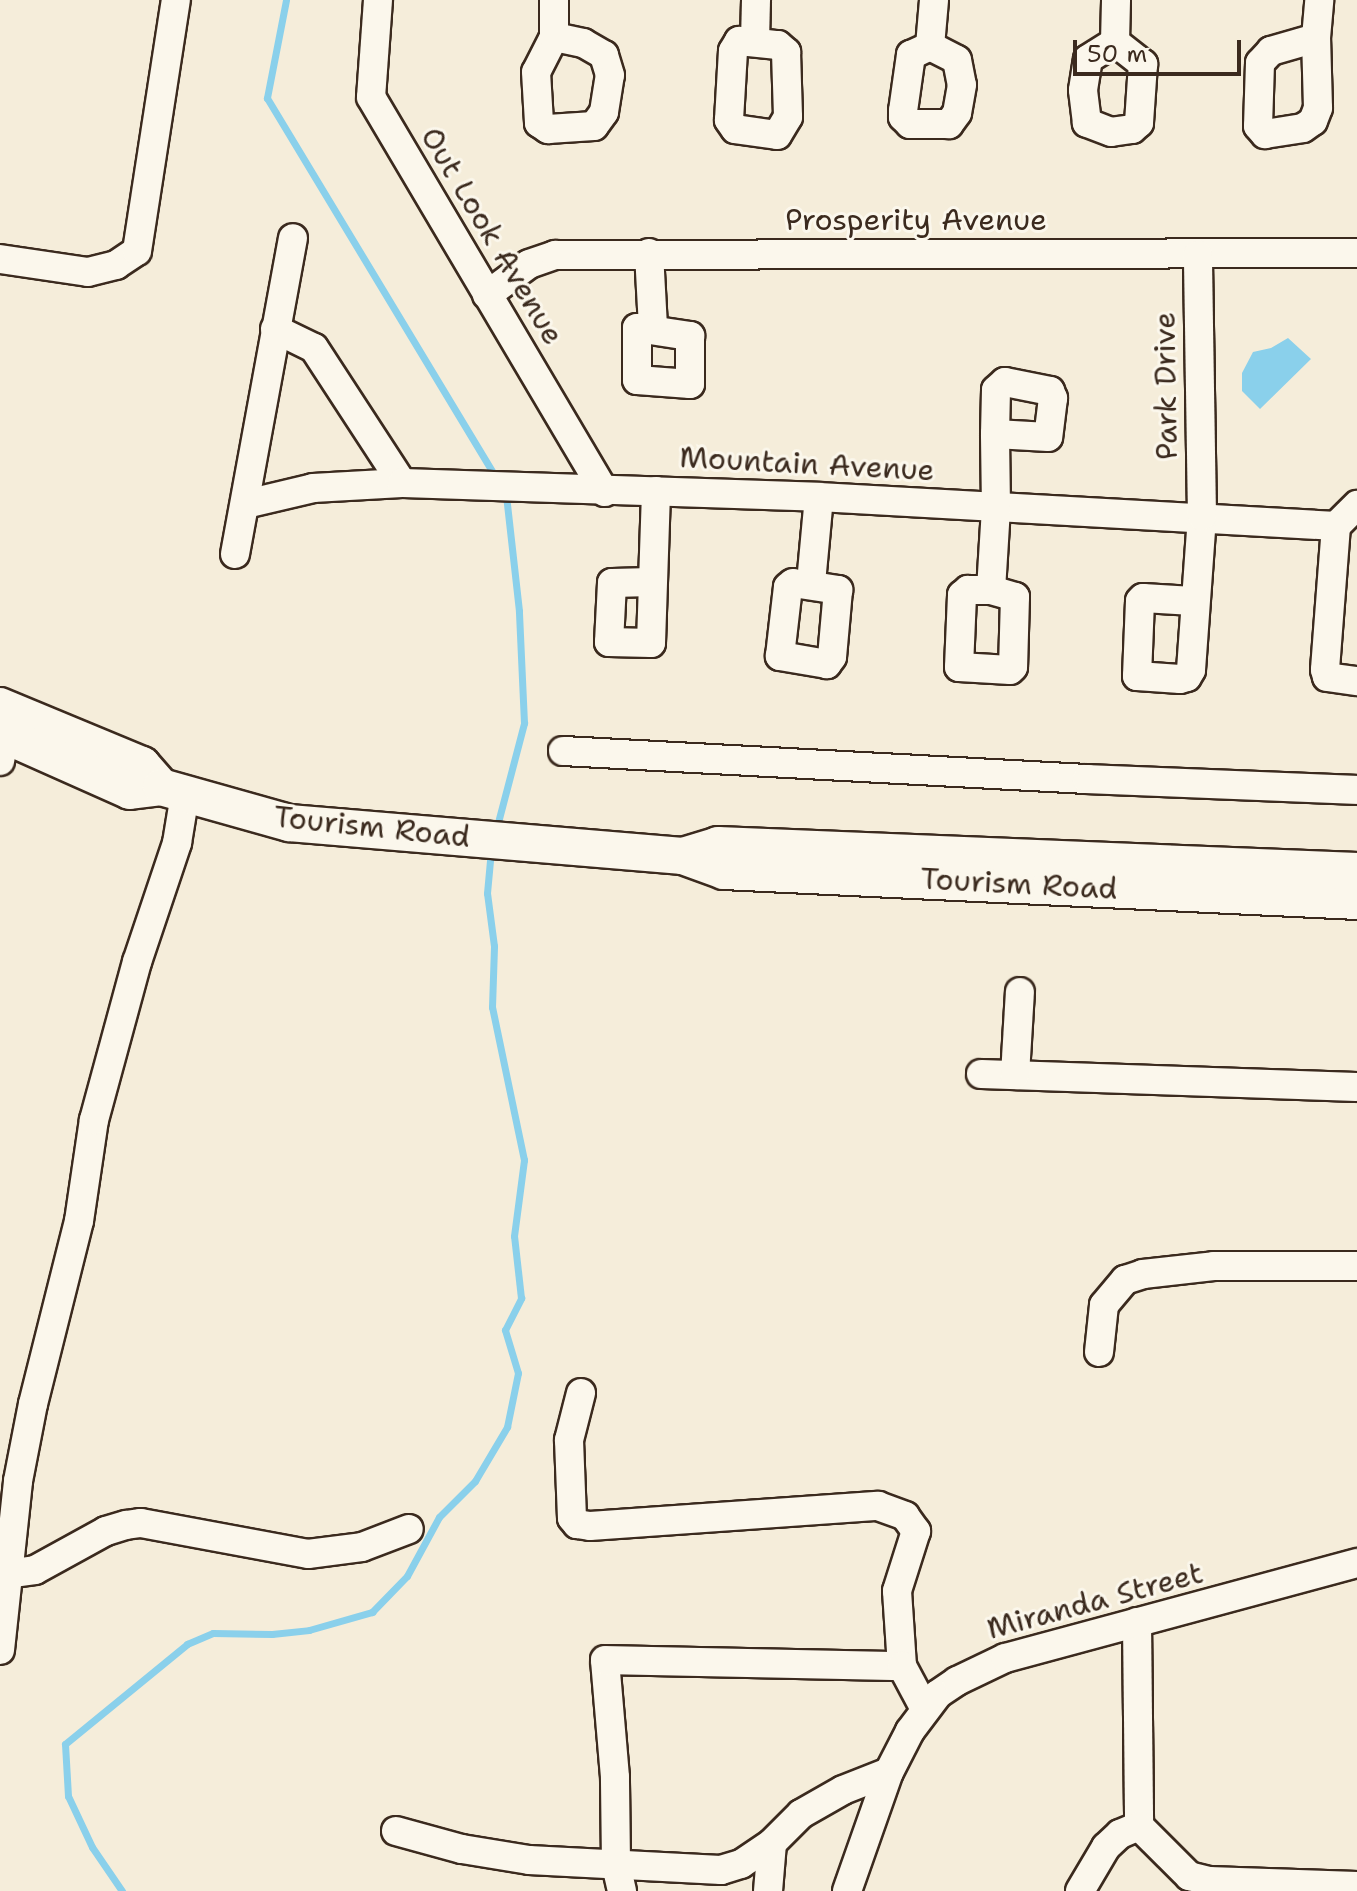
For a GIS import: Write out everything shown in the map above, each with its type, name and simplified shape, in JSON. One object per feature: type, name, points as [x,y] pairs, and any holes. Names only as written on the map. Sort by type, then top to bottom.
[{"type":"main road","name":"Tourism Road","points":[[3,730],[142,765],[173,790],[289,823],[683,856],[724,871],[1357,901]]},
{"type":"main road","name":"Tourism Road","points":[[683,856],[718,845],[1357,871]]},
{"type":"street","points":[[0,259],[88,272],[116,265],[137,251],[176,0]]},
{"type":"street","name":"Out Look Avenue","points":[[378,0],[371,97],[605,492]]},
{"type":"street","points":[[554,0],[554,37],[536,72],[539,123],[548,129],[594,126],[604,112],[610,75],[604,55],[583,43],[554,37]]},
{"type":"street","points":[[755,41],[756,0]]},
{"type":"street","points":[[930,46],[934,0]]},
{"type":"street","points":[[1115,42],[1116,0]]},
{"type":"street","points":[[1316,38],[1271,51],[1258,69],[1261,131],[1265,134],[1303,128],[1313,121],[1318,108],[1316,38],[1319,0]]},
{"type":"street","points":[[235,554],[293,238]]},
{"type":"street","points":[[649,253],[653,328]]},
{"type":"street","name":"Prosperity Avenue","points":[[487,295],[529,264],[555,255],[1357,253]]},
{"type":"street","name":"Park Drive","points":[[1193,601],[1143,598],[1138,605],[1137,676],[1180,679],[1187,677],[1191,670],[1193,601],[1202,516],[1198,255]]},
{"type":"street","points":[[275,329],[314,348],[402,483]]},
{"type":"street","points":[[991,590],[996,508],[995,434],[996,390],[1005,382],[1044,388],[1053,398],[1049,435],[1045,439],[995,434]]},
{"type":"street","name":"Mountain Avenue","points":[[246,504],[313,488],[402,483],[532,490],[819,497],[1202,516],[1336,526]]},
{"type":"street","points":[[652,582],[612,583],[608,640],[611,643],[651,643],[656,491]]},
{"type":"street","points":[[811,583],[819,497]]},
{"type":"street","points":[[1357,505],[1336,526],[1325,670],[1327,677],[1357,681]]},
{"type":"street","points":[[563,751],[1357,790]]},
{"type":"street","points":[[0,1650],[7,1574],[30,1419],[79,1221],[94,1120],[137,962],[177,843],[173,790]]},
{"type":"street","points":[[1015,1075],[1020,992]]},
{"type":"street","points":[[981,1074],[1357,1087]]},
{"type":"street","points":[[1099,1352],[1104,1305],[1125,1280],[1143,1274],[1214,1266],[1357,1266]]},
{"type":"street","points":[[581,1393],[569,1440],[572,1518],[577,1524],[590,1526],[878,1506],[894,1510],[913,1523],[914,1541],[897,1591],[902,1666],[925,1709]]},
{"type":"street","points":[[7,1574],[35,1570],[106,1531],[141,1523],[308,1554],[362,1547],[409,1529]]},
{"type":"street","name":"Miranda Street","points":[[847,1891],[889,1772],[925,1709],[957,1681],[1005,1658],[1357,1563]]},
{"type":"street","points":[[1137,1622],[1139,1826],[1183,1871],[1209,1881],[1357,1886]]},
{"type":"street","points":[[619,1878],[613,1739],[605,1660],[902,1666]]},
{"type":"street","points":[[396,1831],[462,1849],[619,1878],[721,1870],[741,1864],[772,1843],[801,1814],[843,1790],[889,1772]]},
{"type":"street","points":[[1080,1891],[1106,1847],[1120,1834],[1139,1826]]},
{"type":"street","points":[[768,1891],[772,1843]]},
{"type":"water","points":[[1288,338],[1311,359],[1260,409],[1242,391],[1242,373],[1253,352],[1271,348]]},
{"type":"waterway","points":[[286,0],[267,98],[496,477]]},
{"type":"waterway","points":[[496,830],[524,723],[519,611],[506,495]]},
{"type":"waterway","points":[[122,1891],[92,1847],[68,1796],[65,1744],[187,1644],[213,1633],[272,1634],[309,1630],[372,1612],[407,1576],[439,1517],[475,1481],[507,1427],[518,1373],[505,1330],[521,1298],[514,1236],[524,1160],[492,1007],[494,946],[487,893],[491,850]]}]
